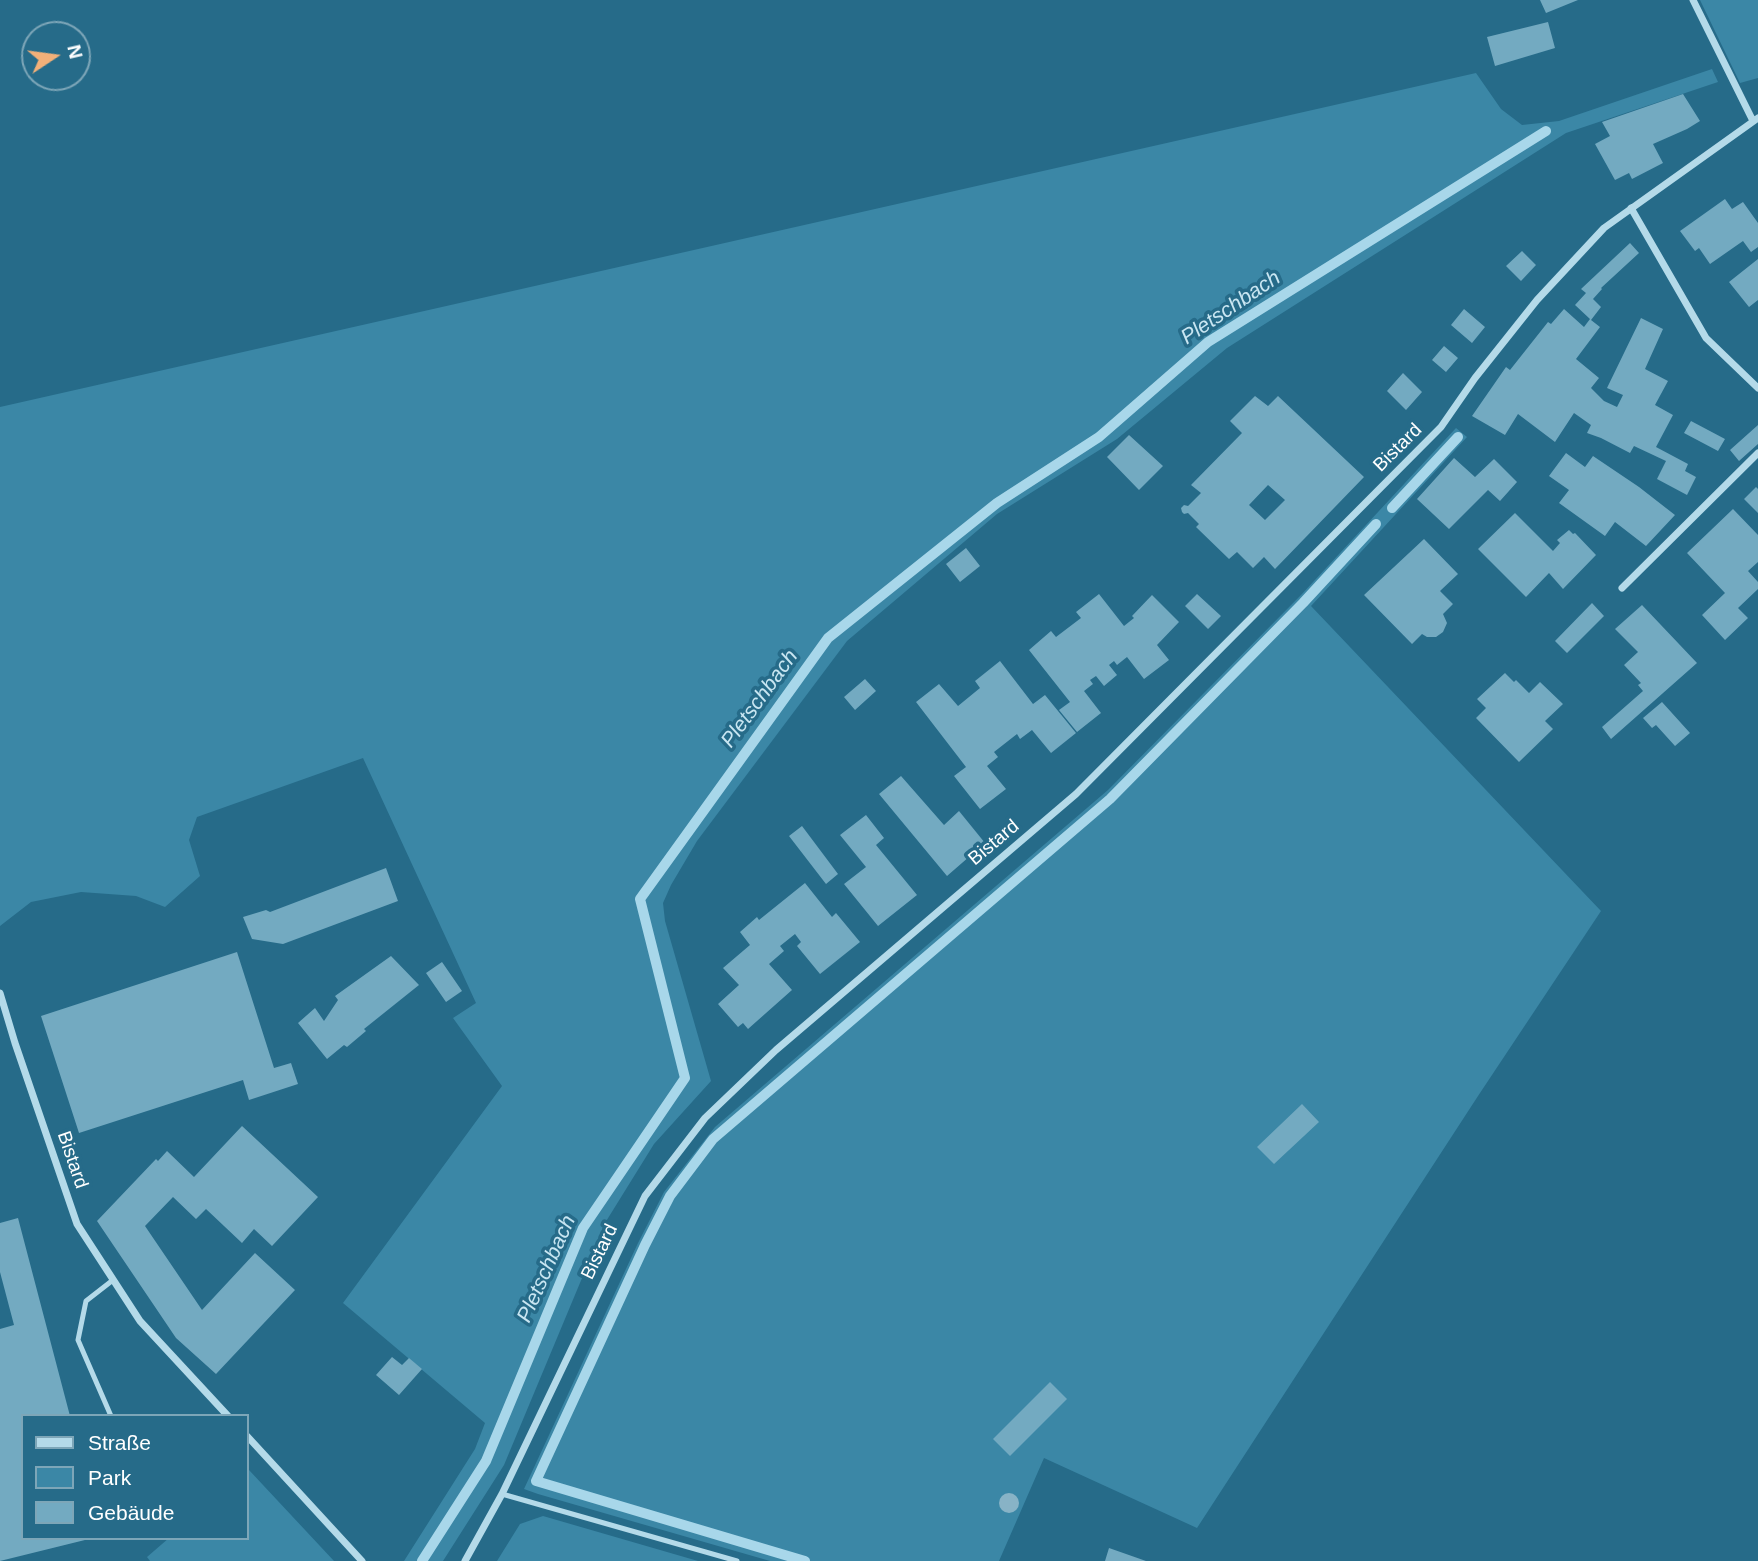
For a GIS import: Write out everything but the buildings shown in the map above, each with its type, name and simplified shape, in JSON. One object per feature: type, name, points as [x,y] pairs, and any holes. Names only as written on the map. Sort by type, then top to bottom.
[{"type":"street","name":"Bistard","points":[[466,1561],[502,1494],[645,1196],[705,1118],[776,1050],[1076,794],[1441,427],[1537,300],[1604,228],[1756,120],[1693,0]]},
{"type":"street","points":[[1631,208],[1706,338],[1758,388]]},
{"type":"street","points":[[1622,588],[1758,453]]},
{"type":"street","name":"Bistard","points":[[0,993],[77,1224],[140,1321],[226,1414]]},
{"type":"street","points":[[248,1437],[362,1561]]},
{"type":"lane","points":[[110,1414],[78,1340],[86,1301],[113,1280]]},
{"type":"lane","points":[[502,1494],[737,1561]]},
{"type":"green space","points":[[1700,0],[1758,0],[1758,78],[1740,83]]},
{"type":"green space","points":[[1712,69],[1718,82],[1566,133],[1227,348],[1117,439],[997,514],[847,641],[697,841],[663,903],[665,921],[711,1081],[654,1144],[605,1223],[504,1465],[443,1561],[404,1561],[475,1449],[485,1423],[343,1303],[502,1086],[453,1018],[476,1003],[363,758],[197,817],[189,840],[200,876],[165,907],[136,896],[81,892],[31,902],[0,926],[0,407],[1476,73],[1501,109],[1522,125],[1559,121]]},
{"type":"green space","points":[[1456,428],[1467,437],[1311,606],[1601,911],[1197,1528],[1044,1458],[999,1561],[770,1561],[524,1489],[664,1192],[715,1127],[1108,790],[1301,595]]},
{"type":"green space","points":[[248,1471],[334,1561],[150,1561],[147,1557],[167,1540],[248,1540]]},
{"type":"green space","points":[[543,1516],[698,1561],[497,1561],[520,1524]]},
{"type":"waterway","name":"Pletschbach","points":[[422,1561],[486,1461],[583,1228],[685,1078],[640,899],[828,638],[997,503],[1099,437],[1208,342],[1546,131]]},
{"type":"waterway","points":[[1392,508],[1458,437]]},
{"type":"waterway","points":[[805,1561],[536,1481],[670,1196],[713,1139],[1110,799],[1303,603],[1376,524]]}]
